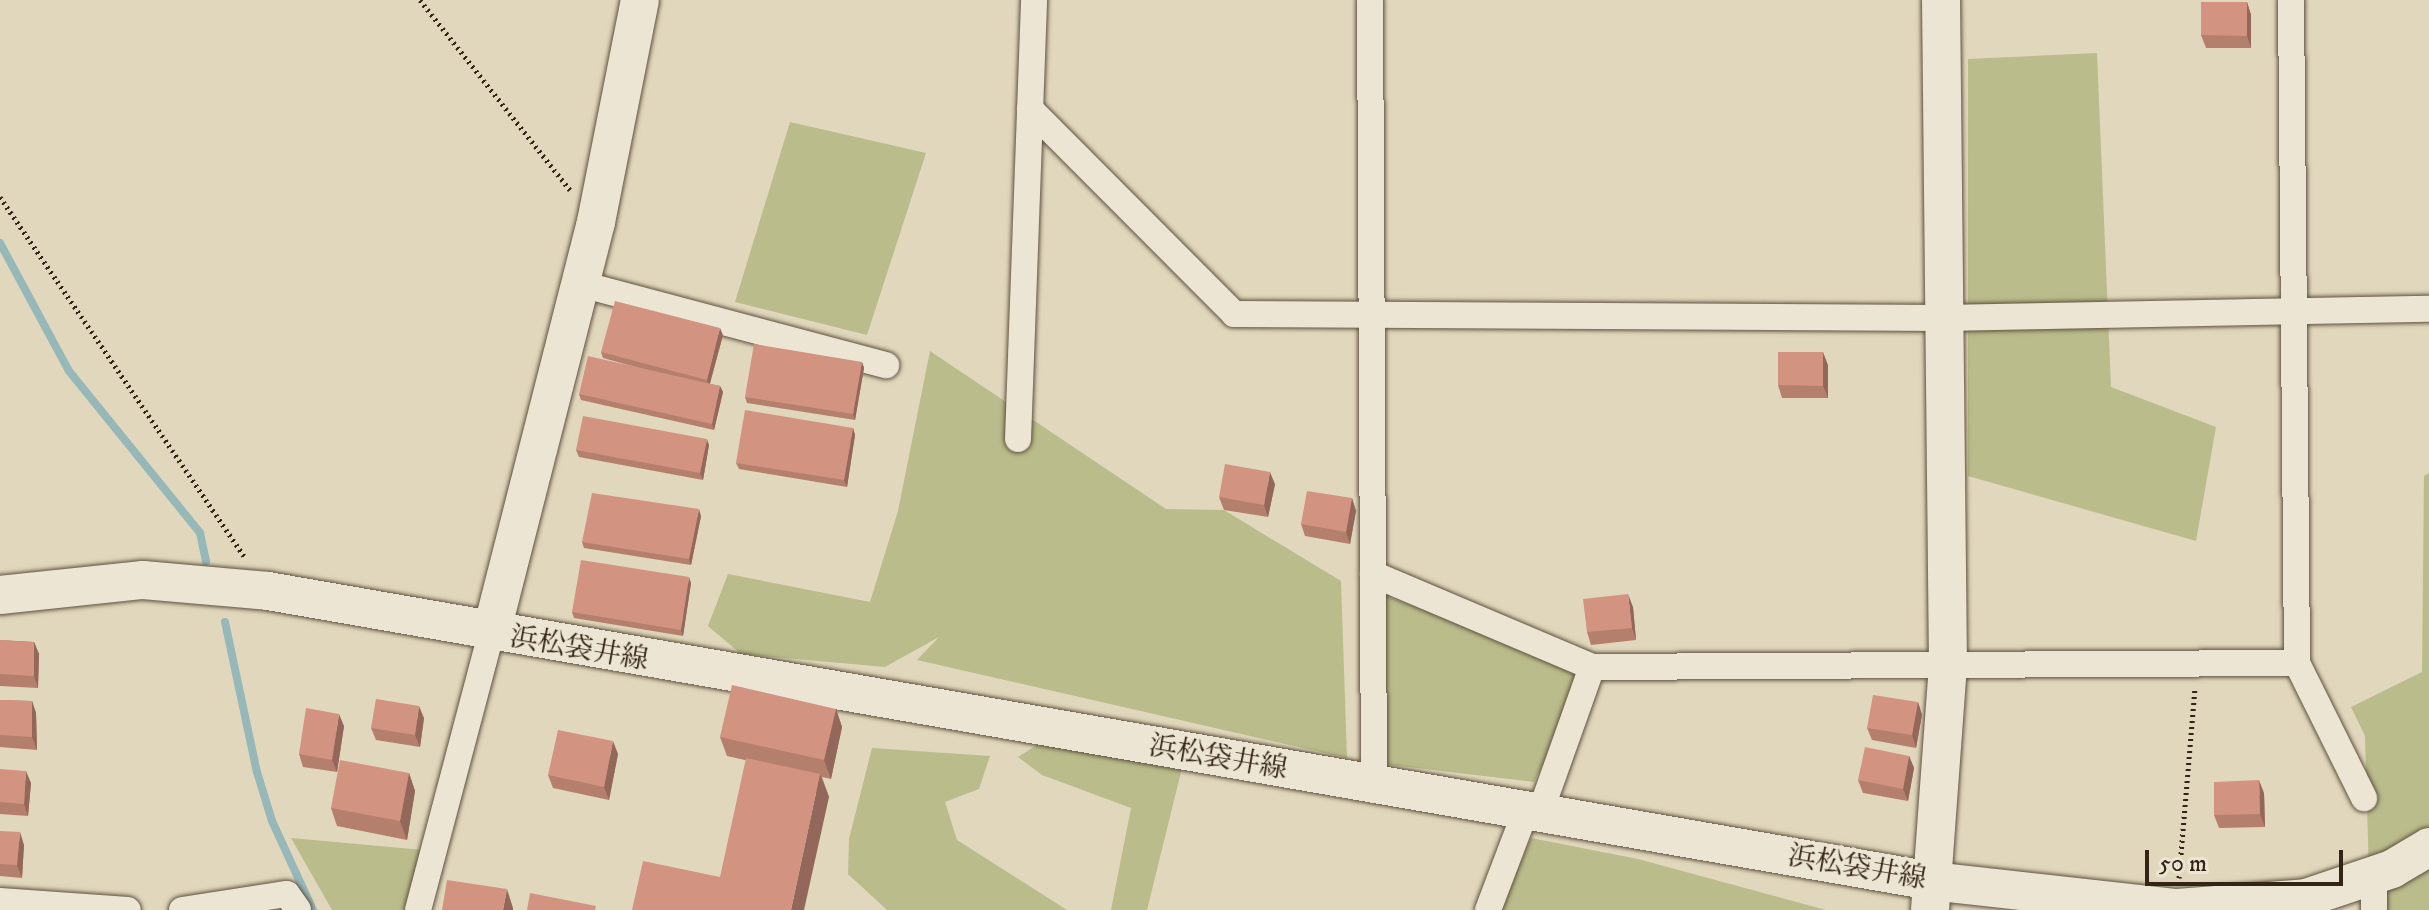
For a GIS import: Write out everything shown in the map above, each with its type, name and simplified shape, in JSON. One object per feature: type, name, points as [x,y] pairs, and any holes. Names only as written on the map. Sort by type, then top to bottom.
[{"type":"main road","points":[[491,634],[577,283],[596,222],[640,0]]},
{"type":"main road","points":[[1931,895],[1948,666],[1941,0]]},
{"type":"main road","name":"浜松袋井線","points":[[0,595],[143,580],[268,591],[491,634],[1533,812],[1931,895],[2177,909],[2374,893],[2429,847]]},
{"type":"street","points":[[1018,439],[1034,0]]},
{"type":"street","points":[[1370,0],[1374,785]]},
{"type":"street","points":[[2291,0],[2297,663],[2364,798]]},
{"type":"street","points":[[1030,109],[1234,314],[1943,318],[2429,309]]},
{"type":"street","points":[[577,283],[886,365]]},
{"type":"street","points":[[1373,574],[1592,667],[2297,663]]},
{"type":"street","points":[[418,910],[491,634]]},
{"type":"street","points":[[1488,910],[1533,812],[1592,667]]},
{"type":"street","points":[[182,910],[287,894],[298,910]]},
{"type":"street","points":[[0,901],[128,910]]},
{"type":"path","points":[[420,0],[596,222]]},
{"type":"path","points":[[0,197],[268,591]]},
{"type":"path","points":[[2177,909],[2198,664]]},
{"type":"green space","points":[[2097,53],[2111,387],[2216,427],[2196,541],[1968,476],[1968,59]]},
{"type":"green space","points":[[790,122],[926,153],[867,335],[735,302]]},
{"type":"green space","points":[[930,351],[1166,509],[1224,510],[1341,581],[1347,758],[917,660],[939,637],[885,667],[741,654],[708,626],[728,574],[870,602],[898,511]]},
{"type":"green space","points":[[2429,473],[2429,910],[2370,910],[2365,736],[2351,707],[2422,672],[2424,476]]},
{"type":"green space","points":[[1373,592],[1592,667],[1534,782],[1374,763]]},
{"type":"green space","points":[[1040,743],[1182,768],[1147,910],[1111,910],[1131,808],[1042,775],[1018,757]]},
{"type":"green space","points":[[872,748],[990,756],[979,789],[945,802],[957,840],[1067,910],[887,910],[848,874],[849,839]]},
{"type":"green space","points":[[291,838],[434,851],[418,910],[332,910]]},
{"type":"green space","points":[[1531,838],[1638,859],[1826,910],[1500,910]]},
{"type":"building","points":[[2201,2],[2247,2],[2247,36],[2201,35]]},
{"type":"building","points":[[615,301],[720,328],[707,380],[601,352]]},
{"type":"building","points":[[754,344],[862,362],[853,414],[745,397]]},
{"type":"building","points":[[1778,352],[1823,352],[1823,386],[1778,385]]},
{"type":"building","points":[[588,356],[720,386],[712,424],[579,394]]},
{"type":"building","points":[[745,410],[853,428],[844,480],[736,463]]},
{"type":"building","points":[[583,416],[707,439],[700,473],[576,450]]},
{"type":"building","points":[[1225,464],[1270,472],[1264,505],[1219,497]]},
{"type":"building","points":[[1307,491],[1352,498],[1346,532],[1301,524]]},
{"type":"building","points":[[592,493],[699,509],[689,559],[582,542]]},
{"type":"building","points":[[581,560],[689,577],[681,630],[572,612]]},
{"type":"building","points":[[1628,594],[1632,628],[1587,632],[1583,599]]},
{"type":"building","points":[[0,640],[34,642],[34,676],[0,674]]},
{"type":"building","points":[[732,685],[836,709],[824,760],[720,737]]},
{"type":"building","points":[[1873,695],[1918,702],[1912,735],[1867,728]]},
{"type":"building","points":[[376,699],[419,706],[415,735],[371,728]]},
{"type":"building","points":[[0,700],[32,701],[32,737],[0,735]]},
{"type":"building","points":[[306,708],[339,714],[332,760],[299,754]]},
{"type":"building","points":[[558,730],[613,741],[604,787],[548,775]]},
{"type":"building","points":[[1865,747],[1909,756],[1903,789],[1858,780]]},
{"type":"building","points":[[746,758],[820,774],[791,910],[632,910],[643,861],[720,877]]},
{"type":"building","points":[[340,760],[409,773],[400,821],[331,808]]},
{"type":"building","points":[[0,769],[26,771],[24,804],[0,802]]},
{"type":"building","points":[[2259,780],[2260,814],[2214,815],[2214,782]]},
{"type":"building","points":[[0,831],[20,832],[17,865],[0,864]]},
{"type":"building","points":[[447,880],[507,889],[503,910],[442,910]]},
{"type":"building","points":[[530,893],[596,906],[595,910],[527,910]]},
{"type":"waterway","points":[[0,243],[69,371],[200,533],[206,561]]},
{"type":"waterway","points":[[225,622],[257,772],[272,821],[313,910]]}]
